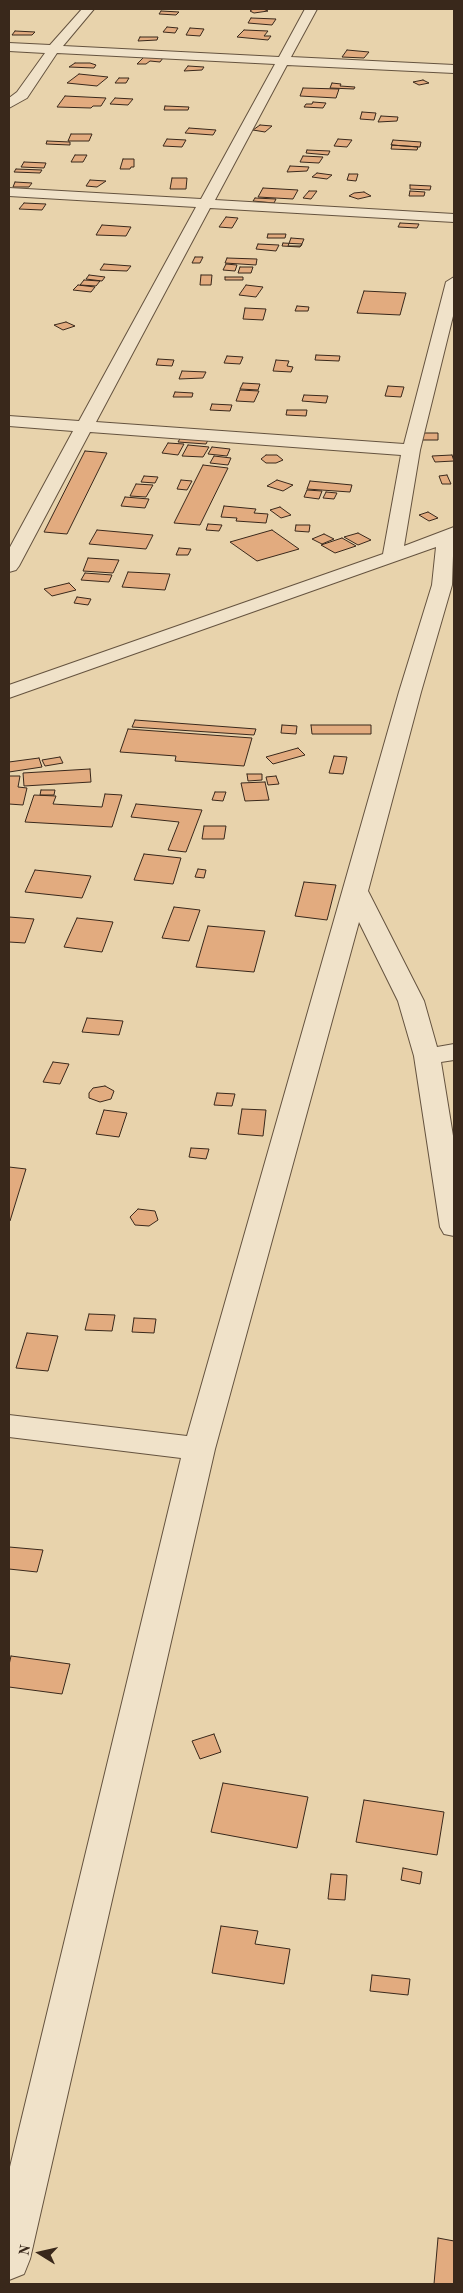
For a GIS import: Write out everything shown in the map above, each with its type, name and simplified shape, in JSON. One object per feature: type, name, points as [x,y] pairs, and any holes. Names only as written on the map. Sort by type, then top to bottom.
[{"type":"street","points":[[9,104],[22,95],[54,49],[88,9]]},
{"type":"street","points":[[9,566],[204,203],[311,9]]},
{"type":"street","points":[[9,47],[454,69]]},
{"type":"street","points":[[9,192],[454,218]]},
{"type":"street","points":[[392,557],[411,450],[454,282]]},
{"type":"street","points":[[9,421],[411,450]]},
{"type":"street","points":[[9,2259],[200,1448],[410,692],[448,587],[450,535],[10,693]]},
{"type":"street","points":[[356,891],[412,1000],[427,1056],[454,1227]]},
{"type":"street","points":[[427,1056],[454,1052]]},
{"type":"street","points":[[9,1426],[200,1448]]},
{"type":"building","points":[[253,9],[268,11],[254,13],[250,11]]},
{"type":"building","points":[[161,11],[179,12],[176,15],[159,14]]},
{"type":"building","points":[[251,18],[276,19],[272,25],[248,23]]},
{"type":"building","points":[[167,27],[178,28],[175,33],[163,32]]},
{"type":"building","points":[[190,28],[204,29],[200,36],[186,35]]},
{"type":"building","points":[[244,30],[268,31],[264,36],[271,36],[268,40],[237,37]]},
{"type":"building","points":[[15,31],[35,32],[32,35],[12,35]]},
{"type":"building","points":[[140,37],[158,37],[157,40],[138,41]]},
{"type":"building","points":[[347,50],[369,52],[364,58],[342,57]]},
{"type":"building","points":[[144,57],[163,58],[160,62],[150,61],[146,64],[137,64]]},
{"type":"building","points":[[75,63],[96,65],[94,68],[69,67]]},
{"type":"building","points":[[188,66],[204,67],[202,70],[184,71]]},
{"type":"building","points":[[79,74],[108,77],[97,86],[67,83]]},
{"type":"building","points":[[119,78],[129,78],[126,83],[115,83]]},
{"type":"building","points":[[423,80],[429,83],[419,85],[413,82]]},
{"type":"building","points":[[332,83],[341,84],[340,86],[355,87],[354,89],[330,88]]},
{"type":"building","points":[[303,88],[339,89],[336,98],[300,96]]},
{"type":"building","points":[[65,96],[106,98],[101,106],[93,106],[91,108],[57,107]]},
{"type":"building","points":[[115,98],[133,99],[128,105],[110,104]]},
{"type":"building","points":[[313,102],[326,103],[323,108],[304,107],[306,104],[312,104]]},
{"type":"building","points":[[165,106],[189,107],[188,110],[164,110]]},
{"type":"building","points":[[362,112],[376,113],[374,120],[360,119]]},
{"type":"building","points":[[381,116],[398,117],[397,121],[378,122]]},
{"type":"building","points":[[260,125],[272,126],[265,132],[253,130]]},
{"type":"building","points":[[189,128],[216,130],[213,135],[185,133]]},
{"type":"building","points":[[71,134],[92,134],[89,141],[68,141]]},
{"type":"building","points":[[167,139],[186,140],[182,147],[163,146]]},
{"type":"building","points":[[338,139],[352,140],[347,147],[334,146]]},
{"type":"building","points":[[393,140],[421,142],[420,147],[391,145]]},
{"type":"building","points":[[47,141],[70,142],[70,145],[46,144]]},
{"type":"building","points":[[392,145],[418,147],[417,150],[391,149]]},
{"type":"building","points":[[307,150],[330,151],[328,155],[306,153]]},
{"type":"building","points":[[75,155],[87,155],[83,162],[71,162]]},
{"type":"building","points":[[303,156],[323,157],[319,163],[300,162]]},
{"type":"building","points":[[123,159],[134,159],[134,167],[120,169]]},
{"type":"building","points":[[24,162],[46,163],[44,168],[21,167]]},
{"type":"building","points":[[290,166],[309,167],[307,171],[287,172]]},
{"type":"building","points":[[16,169],[42,170],[40,173],[14,172]]},
{"type":"building","points":[[317,173],[332,175],[327,179],[312,177]]},
{"type":"building","points":[[349,174],[358,174],[356,181],[347,180]]},
{"type":"building","points":[[172,178],[187,178],[186,189],[170,189]]},
{"type":"building","points":[[90,180],[106,181],[97,187],[86,186]]},
{"type":"building","points":[[15,182],[32,183],[29,187],[13,187]]},
{"type":"building","points":[[410,185],[431,186],[430,190],[410,189]]},
{"type":"building","points":[[263,188],[298,190],[293,199],[258,197]]},
{"type":"building","points":[[309,191],[317,191],[311,199],[303,198]]},
{"type":"building","points":[[410,191],[425,192],[424,196],[409,196]]},
{"type":"building","points":[[364,192],[371,196],[358,199],[349,196],[354,193]]},
{"type":"building","points":[[255,198],[276,199],[274,203],[253,201]]},
{"type":"building","points":[[24,203],[46,204],[42,210],[19,209]]},
{"type":"building","points":[[226,217],[238,218],[232,228],[219,227]]},
{"type":"building","points":[[400,223],[419,224],[417,228],[398,227]]},
{"type":"building","points":[[102,225],[131,227],[126,236],[96,235]]},
{"type":"building","points":[[268,234],[286,234],[285,238],[267,238]]},
{"type":"building","points":[[291,238],[304,239],[301,246],[288,246]]},
{"type":"building","points":[[283,243],[302,244],[300,247],[282,246]]},
{"type":"building","points":[[258,244],[279,245],[276,251],[256,249]]},
{"type":"building","points":[[195,257],[203,257],[200,263],[192,263]]},
{"type":"building","points":[[227,258],[257,259],[256,265],[225,263]]},
{"type":"building","points":[[104,264],[131,266],[127,271],[100,270]]},
{"type":"building","points":[[226,264],[237,265],[235,271],[223,270]]},
{"type":"building","points":[[240,267],[253,267],[251,273],[238,273]]},
{"type":"building","points":[[89,275],[105,277],[102,281],[86,279]]},
{"type":"building","points":[[201,275],[212,275],[211,285],[200,285]]},
{"type":"building","points":[[225,277],[243,277],[243,280],[225,280]]},
{"type":"building","points":[[84,280],[100,281],[96,286],[80,285]]},
{"type":"building","points":[[78,285],[95,287],[91,292],[73,290]]},
{"type":"building","points":[[246,285],[263,287],[256,297],[239,295]]},
{"type":"building","points":[[364,291],[406,293],[400,315],[357,313]]},
{"type":"building","points":[[297,306],[309,307],[308,311],[295,311]]},
{"type":"building","points":[[245,308],[266,309],[263,320],[243,319]]},
{"type":"building","points":[[66,322],[75,326],[63,330],[54,325]]},
{"type":"building","points":[[316,355],[340,356],[339,361],[315,360]]},
{"type":"building","points":[[227,356],[243,357],[240,364],[224,363]]},
{"type":"building","points":[[158,359],[174,360],[172,366],[156,365]]},
{"type":"building","points":[[276,360],[289,361],[287,366],[293,367],[291,372],[273,371]]},
{"type":"building","points":[[182,371],[206,372],[203,378],[179,379]]},
{"type":"building","points":[[243,383],[260,384],[258,390],[240,389]]},
{"type":"building","points":[[388,386],[404,387],[401,397],[385,396]]},
{"type":"building","points":[[240,390],[259,391],[254,402],[236,401]]},
{"type":"building","points":[[175,392],[193,393],[192,397],[173,397]]},
{"type":"building","points":[[304,395],[328,396],[326,403],[302,401]]},
{"type":"building","points":[[212,404],[232,405],[230,411],[210,410]]},
{"type":"building","points":[[287,410],[307,410],[306,416],[286,415]]},
{"type":"building","points":[[421,433],[438,433],[438,440],[421,440]]},
{"type":"building","points":[[181,437],[208,440],[206,444],[178,442]]},
{"type":"building","points":[[168,443],[184,444],[178,455],[162,453]]},
{"type":"building","points":[[188,445],[209,447],[203,457],[182,456]]},
{"type":"building","points":[[212,447],[230,449],[227,456],[208,454]]},
{"type":"building","points":[[85,451],[107,453],[67,534],[44,532]]},
{"type":"building","points":[[266,455],[277,455],[283,460],[276,463],[266,463],[261,459]]},
{"type":"building","points":[[452,455],[454,461],[435,462],[432,456]]},
{"type":"building","points":[[214,456],[231,458],[228,465],[210,463]]},
{"type":"building","points":[[203,465],[228,468],[200,525],[174,523]]},
{"type":"building","points":[[447,475],[451,484],[442,484],[439,476]]},
{"type":"building","points":[[144,476],[158,477],[155,483],[141,482]]},
{"type":"building","points":[[181,480],[192,481],[187,490],[177,489]]},
{"type":"building","points":[[277,480],[293,485],[283,491],[267,486]]},
{"type":"building","points":[[310,481],[352,485],[350,492],[307,489]]},
{"type":"building","points":[[136,484],[153,485],[146,497],[130,496]]},
{"type":"building","points":[[307,490],[322,491],[319,499],[304,497]]},
{"type":"building","points":[[326,492],[337,493],[334,499],[323,498]]},
{"type":"building","points":[[125,497],[149,499],[145,508],[121,506]]},
{"type":"building","points":[[224,506],[256,509],[254,513],[268,514],[266,523],[236,521],[237,518],[221,517]]},
{"type":"building","points":[[280,507],[291,515],[281,518],[270,510]]},
{"type":"building","points":[[428,512],[438,518],[429,521],[419,515]]},
{"type":"building","points":[[208,524],[222,525],[219,531],[206,530]]},
{"type":"building","points":[[296,525],[310,525],[309,532],[295,531]]},
{"type":"building","points":[[97,530],[153,535],[146,549],[89,544]]},
{"type":"building","points":[[272,530],[299,549],[257,561],[230,542]]},
{"type":"building","points":[[358,533],[371,540],[358,545],[344,537]]},
{"type":"building","points":[[324,534],[334,539],[322,544],[312,539]]},
{"type":"building","points":[[342,538],[356,546],[335,553],[321,545]]},
{"type":"building","points":[[179,548],[191,549],[188,555],[176,555]]},
{"type":"building","points":[[88,558],[119,560],[113,573],[83,571]]},
{"type":"building","points":[[128,572],[170,574],[165,590],[122,587]]},
{"type":"building","points":[[85,573],[112,575],[109,582],[81,580]]},
{"type":"building","points":[[69,583],[76,590],[52,596],[44,589]]},
{"type":"building","points":[[77,597],[91,599],[88,605],[74,603]]},
{"type":"building","points":[[135,720],[256,729],[254,735],[132,727]]},
{"type":"building","points":[[282,725],[297,726],[296,734],[281,733]]},
{"type":"building","points":[[311,725],[371,725],[371,734],[312,734]]},
{"type":"building","points":[[128,729],[252,738],[244,766],[175,761],[176,756],[120,752]]},
{"type":"building","points":[[298,748],[305,755],[273,764],[266,757]]},
{"type":"building","points":[[334,756],[347,757],[343,774],[329,773]]},
{"type":"building","points":[[60,757],[63,763],[45,766],[42,760]]},
{"type":"building","points":[[39,758],[42,767],[9,772],[9,762]]},
{"type":"building","points":[[90,769],[91,782],[24,786],[23,773]]},
{"type":"building","points":[[247,774],[262,774],[262,780],[248,781]]},
{"type":"building","points":[[9,776],[20,776],[18,787],[27,788],[23,805],[9,804]]},
{"type":"building","points":[[276,776],[279,784],[268,785],[266,777]]},
{"type":"building","points":[[265,782],[269,800],[245,801],[241,783]]},
{"type":"building","points":[[41,790],[55,790],[54,795],[40,795]]},
{"type":"building","points":[[215,792],[226,792],[223,801],[212,800]]},
{"type":"building","points":[[105,794],[122,795],[112,827],[25,822],[34,795],[56,796],[53,804],[102,807]]},
{"type":"building","points":[[136,804],[202,810],[186,852],[168,850],[179,822],[131,817]]},
{"type":"building","points":[[204,826],[226,826],[224,839],[202,839]]},
{"type":"building","points":[[144,854],[181,858],[173,884],[134,880]]},
{"type":"building","points":[[198,869],[206,870],[204,878],[195,877]]},
{"type":"building","points":[[35,870],[91,876],[82,898],[25,892]]},
{"type":"building","points":[[304,882],[336,885],[327,920],[295,916]]},
{"type":"building","points":[[174,907],[200,910],[189,941],[162,938]]},
{"type":"building","points":[[9,917],[34,919],[25,943],[9,942]]},
{"type":"building","points":[[77,918],[113,922],[102,952],[64,947]]},
{"type":"building","points":[[208,926],[265,931],[254,972],[196,967]]},
{"type":"building","points":[[87,1018],[123,1021],[119,1035],[82,1032]]},
{"type":"building","points":[[53,1062],[69,1064],[60,1084],[43,1082]]},
{"type":"building","points":[[105,1086],[114,1091],[111,1099],[100,1102],[89,1098],[89,1093],[93,1088]]},
{"type":"building","points":[[217,1093],[235,1094],[232,1106],[214,1105]]},
{"type":"building","points":[[242,1109],[266,1110],[263,1136],[238,1134]]},
{"type":"building","points":[[104,1110],[127,1113],[119,1137],[96,1134]]},
{"type":"building","points":[[191,1148],[209,1149],[206,1159],[189,1157]]},
{"type":"building","points":[[9,1167],[26,1169],[10,1221],[9,1221]]},
{"type":"building","points":[[138,1209],[155,1211],[158,1220],[149,1226],[135,1225],[130,1217]]},
{"type":"building","points":[[89,1314],[115,1315],[112,1331],[85,1330]]},
{"type":"building","points":[[134,1318],[156,1319],[154,1333],[132,1332]]},
{"type":"building","points":[[27,1333],[58,1336],[48,1371],[16,1368]]},
{"type":"building","points":[[9,1547],[43,1550],[37,1572],[9,1569]]},
{"type":"building","points":[[11,1656],[70,1664],[62,1694],[9,1687]]},
{"type":"building","points":[[214,1734],[221,1752],[200,1759],[192,1741]]},
{"type":"building","points":[[223,1783],[308,1797],[297,1848],[211,1832]]},
{"type":"building","points":[[364,1800],[444,1812],[437,1855],[356,1842]]},
{"type":"building","points":[[403,1868],[422,1872],[420,1884],[401,1880]]},
{"type":"building","points":[[331,1874],[347,1875],[345,1900],[328,1899]]},
{"type":"building","points":[[221,1926],[258,1931],[255,1944],[290,1949],[284,1984],[212,1973]]},
{"type":"building","points":[[372,1975],[410,1979],[408,1995],[370,1991]]},
{"type":"building","points":[[438,2238],[454,2241],[454,2284],[434,2284]]}]
